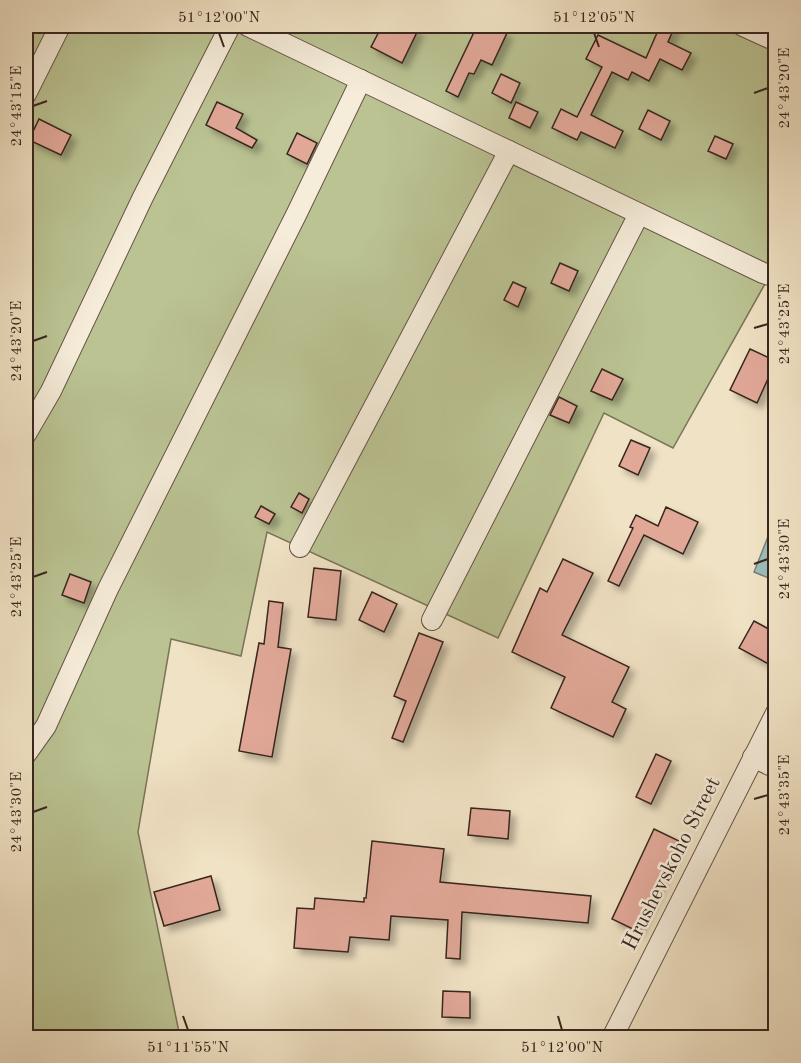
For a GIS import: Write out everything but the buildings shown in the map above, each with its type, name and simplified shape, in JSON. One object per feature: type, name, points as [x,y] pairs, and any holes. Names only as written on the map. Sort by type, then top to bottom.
[{"type":"street","points":[[26,94],[60,26]]},
{"type":"street","points":[[26,435],[51,391],[142,197],[230,26]]},
{"type":"street","points":[[248,26],[763,273],[776,277]]},
{"type":"street","points":[[743,26],[776,41]]},
{"type":"street","points":[[26,754],[46,726],[108,589],[297,213],[361,80]]},
{"type":"street","points":[[300,547],[509,151]]},
{"type":"street","points":[[432,620],[639,214]]},
{"type":"street","name":"Hrushevskoho Street","points":[[612,1038],[776,713]]},
{"type":"street","points":[[753,757],[776,768]]},
{"type":"green space","points":[[26,26],[719,26],[775,51],[775,266],[673,448],[604,413],[498,638],[267,532],[241,656],[171,639],[138,832],[180,1037],[26,1037]]},
{"type":"water","points":[[775,519],[775,568],[771,579],[754,572]]}]
